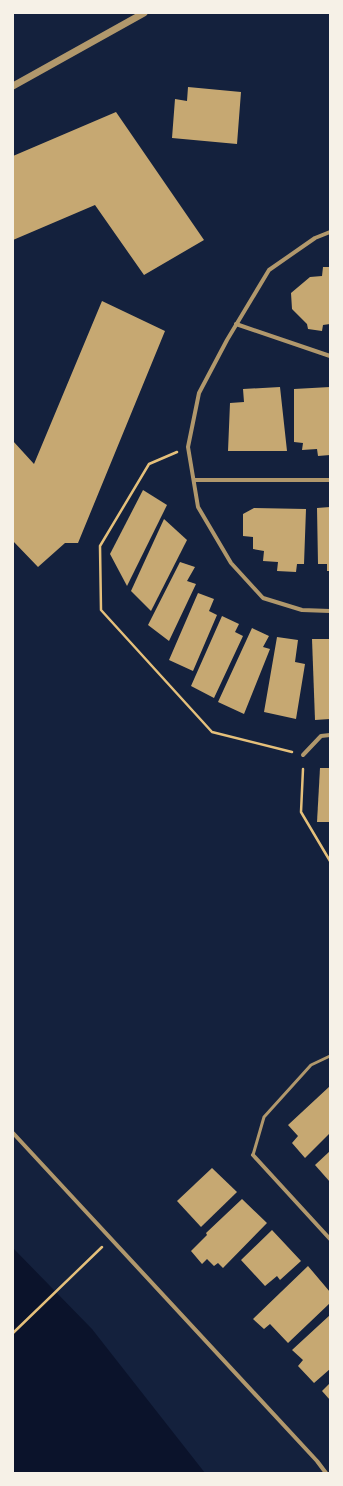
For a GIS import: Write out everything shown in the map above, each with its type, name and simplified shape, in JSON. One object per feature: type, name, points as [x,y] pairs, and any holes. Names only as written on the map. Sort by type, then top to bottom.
[{"type":"street","points":[[13,86],[144,13]]},
{"type":"street","points":[[330,232],[314,238],[269,270],[236,324],[199,393],[188,447],[198,506],[231,563],[263,598],[302,610],[330,611]]},
{"type":"street","points":[[236,324],[330,356]]},
{"type":"street","points":[[194,480],[330,480]]},
{"type":"street","points":[[303,755],[321,736],[330,735]]},
{"type":"street","points":[[13,1133],[318,1461],[326,1473]]},
{"type":"street","points":[[253,1155],[330,1239]]},
{"type":"lane","points":[[253,1155],[264,1117],[311,1065],[330,1056]]},
{"type":"path","points":[[188,447],[149,464],[100,546],[100,610],[212,732],[303,755],[301,812],[330,861]]},
{"type":"path","points":[[13,1333],[111,1239]]},
{"type":"water","points":[[13,1248],[92,1329],[205,1473],[13,1473]]},
{"type":"building","points":[[188,87],[241,92],[237,144],[172,138],[175,99],[187,101]]},
{"type":"building","points":[[116,112],[204,240],[144,275],[95,205],[13,240],[13,156]]},
{"type":"building","points":[[323,267],[330,267],[330,324],[323,325],[322,331],[308,329],[307,324],[292,309],[291,293],[310,277],[322,276]]},
{"type":"building","points":[[102,301],[165,331],[78,543],[65,543],[38,567],[13,541],[13,441],[34,464]]},
{"type":"building","points":[[280,387],[287,451],[228,451],[230,403],[244,402],[243,389]]},
{"type":"building","points":[[330,387],[330,455],[318,456],[317,449],[302,450],[303,443],[294,442],[294,389]]},
{"type":"building","points":[[143,490],[167,505],[127,586],[110,554]]},
{"type":"building","points":[[330,507],[330,571],[327,571],[327,564],[318,564],[317,508]]},
{"type":"building","points":[[254,508],[306,509],[304,564],[297,564],[296,572],[277,571],[278,562],[263,561],[264,551],[253,549],[253,537],[243,536],[243,514]]},
{"type":"building","points":[[164,519],[187,540],[151,611],[131,591]]},
{"type":"building","points":[[180,562],[195,567],[187,581],[196,584],[169,641],[148,625]]},
{"type":"building","points":[[198,593],[214,599],[209,611],[217,615],[193,671],[169,660]]},
{"type":"building","points":[[222,616],[239,624],[235,632],[243,636],[214,698],[191,686]]},
{"type":"building","points":[[252,628],[269,636],[263,647],[270,649],[244,714],[218,702]]},
{"type":"building","points":[[277,637],[298,640],[295,662],[305,664],[296,719],[264,712]]},
{"type":"building","points":[[312,639],[330,639],[330,719],[315,720]]},
{"type":"building","points":[[320,768],[330,768],[330,822],[317,822]]},
{"type":"building","points":[[330,1086],[330,1133],[305,1158],[292,1143],[298,1136],[288,1125]]},
{"type":"building","points":[[330,1151],[330,1182],[315,1165]]},
{"type":"building","points":[[212,1168],[237,1192],[201,1227],[177,1201]]},
{"type":"building","points":[[242,1199],[267,1223],[223,1268],[218,1263],[214,1266],[207,1259],[202,1264],[191,1251],[207,1235],[206,1233]]},
{"type":"building","points":[[272,1230],[301,1261],[280,1280],[277,1276],[265,1286],[241,1260]]},
{"type":"building","points":[[308,1266],[330,1292],[330,1303],[288,1343],[270,1324],[264,1329],[253,1319]]},
{"type":"building","points":[[330,1315],[330,1369],[314,1383],[298,1366],[303,1360],[292,1350]]},
{"type":"building","points":[[330,1383],[330,1400],[322,1391]]}]
